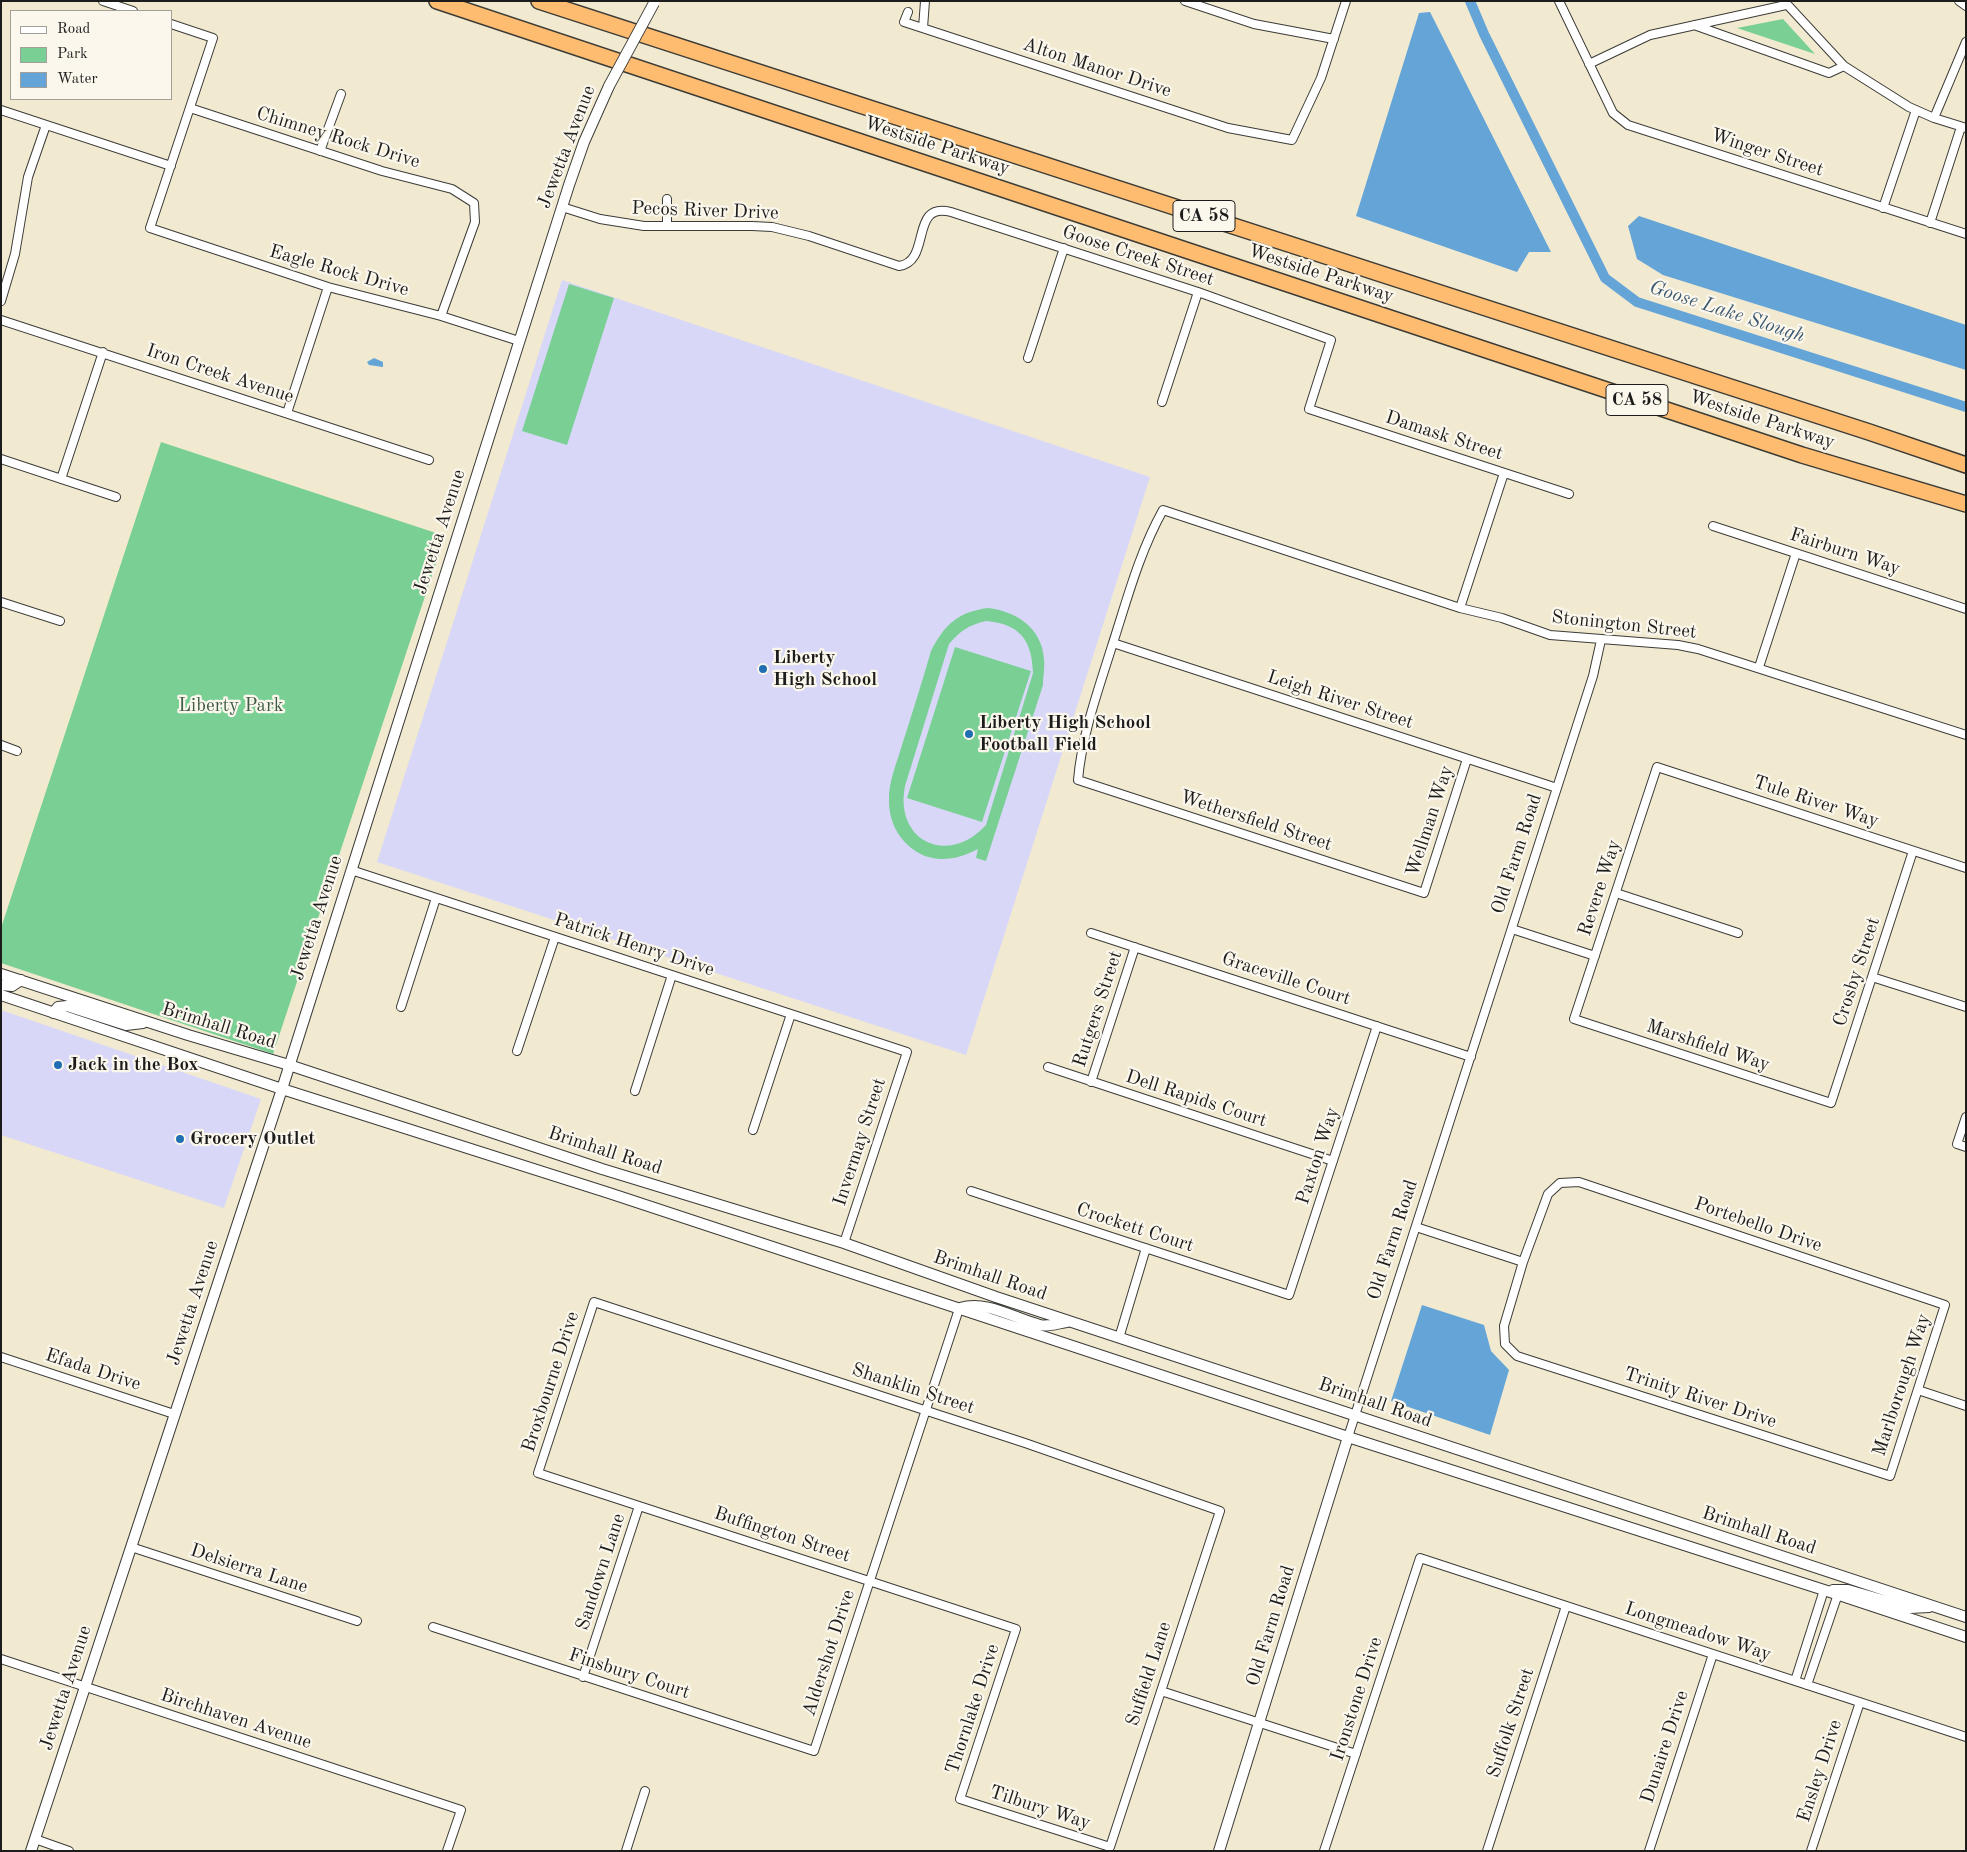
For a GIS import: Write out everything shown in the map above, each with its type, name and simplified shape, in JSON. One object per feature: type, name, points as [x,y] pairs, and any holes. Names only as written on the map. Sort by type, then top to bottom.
[{"type":"highway","name":"Westside Parkway","points":[[437,1],[1802,455],[1966,504]]},
{"type":"highway","name":"Westside Parkway","points":[[539,1],[1966,465]]},
{"type":"highway","points":[[1868,432],[1966,457]]},
{"type":"highway","points":[[1802,455],[1966,514]]},
{"type":"street","points":[[103,1],[130,10]]},
{"type":"street","points":[[923,28],[925,1]]},
{"type":"street","points":[[1185,1],[1254,24],[1334,39],[1346,1]]},
{"type":"street","name":"Winger Street","points":[[1559,1],[1613,113],[1628,126],[1966,234]]},
{"type":"street","points":[[1958,1],[1966,6]]},
{"type":"street","name":"Jewetta Avenue","points":[[31,1851],[282,1089],[562,206],[584,142],[609,86],[655,2]]},
{"type":"street","points":[[1589,64],[1650,35],[1785,3],[1844,66],[1916,110],[1963,128],[1930,223]]},
{"type":"street","name":"Alton Manor Drive","points":[[908,12],[904,22],[1228,128],[1292,140],[1320,78],[1334,39]]},
{"type":"street","points":[[1,110],[171,166],[213,38],[172,24]]},
{"type":"street","points":[[1694,25],[1829,73],[1844,66]]},
{"type":"street","points":[[1934,118],[1966,42]]},
{"type":"street","points":[[320,151],[341,94]]},
{"type":"street","name":"Chimney Rock Drive","points":[[190,108],[382,171],[452,189],[474,202],[476,222],[441,316]]},
{"type":"street","points":[[1883,208],[1916,110]]},
{"type":"street","points":[[1,301],[15,254],[28,177],[46,125]]},
{"type":"street","name":"Eagle Rock Drive","points":[[171,166],[150,228],[328,287],[441,316],[519,341]]},
{"type":"street","points":[[667,199],[667,226]]},
{"type":"street","name":"Pecos River Drive","points":[[562,206],[600,219],[621,223],[772,228],[809,236],[892,265],[904,265]]},
{"type":"street","name":"Goose Creek Street","points":[[904,265],[910,262],[918,250],[924,224],[933,214],[939,211],[951,212],[1198,292],[1332,340],[1309,409]]},
{"type":"street","points":[[1028,358],[1064,248]]},
{"type":"street","points":[[287,413],[328,287]]},
{"type":"street","points":[[1162,402],[1198,292]]},
{"type":"street","name":"Iron Creek Avenue","points":[[1,320],[429,460]]},
{"type":"street","points":[[61,478],[103,352]]},
{"type":"street","name":"Damask Street","points":[[1309,409],[1568,494]]},
{"type":"street","points":[[1,459],[116,497]]},
{"type":"street","points":[[1460,608],[1504,473]]},
{"type":"street","name":"Stonington Street","points":[[1113,643],[1143,550],[1164,510],[1460,608],[1502,618],[1550,635],[1678,645],[1698,649],[1966,735]]},
{"type":"street","name":"Fairburn Way","points":[[1713,526],[1966,609]]},
{"type":"street","points":[[1759,667],[1796,553]]},
{"type":"street","points":[[1,602],[60,621]]},
{"type":"street","name":"Old Farm Road","points":[[1219,1851],[1355,1415],[1593,676],[1602,640]]},
{"type":"street","name":"Leigh River Street","points":[[1113,643],[1557,788]]},
{"type":"street","name":"Wethersfield Street","points":[[1113,643],[1084,736],[1078,780],[1424,893]]},
{"type":"street","points":[[1,746],[17,751]]},
{"type":"street","name":"Wellman Way","points":[[1424,893],[1468,759]]},
{"type":"street","name":"Tule River Way","points":[[1657,767],[1966,868]]},
{"type":"street","name":"Revere Way","points":[[1574,1019],[1657,767]]},
{"type":"street","name":"Crosby Street","points":[[1831,1103],[1913,851]]},
{"type":"street","name":"Patrick Henry Drive","points":[[351,870],[906,1052]]},
{"type":"street","points":[[1616,893],[1738,933]]},
{"type":"street","points":[[401,1007],[436,898]]},
{"type":"street","points":[[1512,929],[1595,956]]},
{"type":"street","name":"Graceville Court","points":[[1090,933],[1471,1057]]},
{"type":"street","points":[[517,1051],[555,937]]},
{"type":"street","name":"Rutgers Street","points":[[1091,1082],[1135,947]]},
{"type":"street","name":"Brimhall Road","points":[[1,974],[289,1065],[602,1169],[844,1243],[1070,1322],[1966,1617]]},
{"type":"street","points":[[635,1091],[672,975]]},
{"type":"street","points":[[1872,977],[1966,1007]]},
{"type":"street","points":[[1,985],[12,986],[21,980]]},
{"type":"street","name":"Brimhall Road","points":[[1,995],[282,1089],[608,1193],[1348,1437],[1966,1637]]},
{"type":"street","points":[[53,1012],[58,1008],[67,1006],[126,1025],[149,1022]]},
{"type":"street","points":[[753,1130],[791,1014]]},
{"type":"street","name":"Marshfield Way","points":[[1574,1019],[1831,1103]]},
{"type":"street","name":"Paxton Way","points":[[1289,1295],[1377,1026]]},
{"type":"street","name":"Invermay Street","points":[[844,1243],[906,1052]]},
{"type":"street","name":"Dell Rapids Court","points":[[1048,1067],[1334,1161]]},
{"type":"street","points":[[1966,1117],[1957,1144],[1966,1147]]},
{"type":"street","name":"Portebello Drive","points":[[1522,1262],[1548,1194],[1560,1183],[1579,1182],[1945,1305]]},
{"type":"street","name":"Crockett Court","points":[[971,1191],[1289,1295]]},
{"type":"street","points":[[1416,1227],[1522,1262]]},
{"type":"street","points":[[1119,1338],[1146,1248]]},
{"type":"street","name":"Trinity River Drive","points":[[1522,1262],[1504,1326],[1504,1344],[1517,1356],[1890,1476]]},
{"type":"street","name":"Shanklin Street","points":[[594,1302],[926,1410],[1220,1511]]},
{"type":"street","name":"Broxbourne Drive","points":[[538,1473],[594,1302]]},
{"type":"street","name":"Marlborough Way","points":[[1890,1476],[1945,1305]]},
{"type":"street","points":[[959,1309],[970,1306],[988,1308],[1042,1325],[1070,1322]]},
{"type":"street","name":"Aldershot Drive","points":[[814,1751],[959,1309]]},
{"type":"street","name":"Efada Drive","points":[[1,1357],[174,1414]]},
{"type":"street","points":[[1918,1390],[1966,1406]]},
{"type":"street","name":"Buffington Street","points":[[538,1473],[1016,1629]]},
{"type":"street","name":"Sandown Lane","points":[[583,1677],[639,1506]]},
{"type":"street","name":"Suffield Lane","points":[[1110,1847],[1220,1511]]},
{"type":"street","name":"Delsierra Lane","points":[[130,1547],[357,1621]]},
{"type":"street","name":"Longmeadow Way","points":[[1420,1558],[1966,1737]]},
{"type":"street","name":"Ironstone Drive","points":[[1324,1851],[1420,1558]]},
{"type":"street","points":[[1795,1681],[1824,1590],[1848,1590],[1910,1608],[1935,1607]]},
{"type":"street","points":[[1808,1685],[1838,1594]]},
{"type":"street","name":"Suffolk Street","points":[[1486,1851],[1566,1606]]},
{"type":"street","name":"Finsbury Court","points":[[433,1628],[814,1751]]},
{"type":"street","name":"Thornlake Drive","points":[[960,1799],[1016,1629]]},
{"type":"street","name":"Dunaire Drive","points":[[1649,1851],[1713,1654]]},
{"type":"street","name":"Birchhaven Avenue","points":[[1,1659],[460,1810],[447,1851]]},
{"type":"street","points":[[1161,1691],[1356,1754]]},
{"type":"street","name":"Ensley Drive","points":[[1811,1851],[1860,1702]]},
{"type":"street","points":[[626,1851],[645,1791]]},
{"type":"street","name":"Tilbury Way","points":[[960,1799],[1110,1847]]},
{"type":"street","points":[[35,1840],[69,1851]]},
{"type":"shaded area","name":"Liberty High School","points":[[562,280],[1150,477],[966,1055],[377,862]]},
{"type":"shaded area","points":[[1,1010],[261,1099],[224,1208],[1,1135]]},
{"type":"green space","points":[[1783,19],[1815,54],[1737,28]]},
{"type":"green space","points":[[569,284],[614,298],[567,445],[522,431]]},
{"type":"green space","name":"Liberty Park","points":[[161,442],[445,536],[273,1054],[1,963],[1,928]]},
{"type":"green space","points":[[988,608],[1008,613],[1026,623],[1033,630],[1042,648],[1044,662],[1043,685],[986,861],[976,858],[978,849],[956,858],[932,858],[917,852],[900,837],[889,809],[890,787],[931,651],[947,627],[960,616]],"holes":[[[986,621],[998,623],[1016,630],[1027,643],[1033,673],[986,825],[971,838],[956,844],[941,846],[927,842],[916,834],[908,821],[904,805],[905,786],[949,644],[957,635],[975,624]]]},
{"type":"green space","name":"Liberty High School Football Field","points":[[955,647],[1031,671],[982,822],[907,798]]},
{"type":"water","points":[[1430,12],[1551,252],[1529,252],[1517,272],[1356,216],[1419,13]]},
{"type":"water","points":[[1639,216],[1966,325],[1966,370],[1663,275],[1637,259],[1628,226]]},
{"type":"water","points":[[374,358],[383,362],[383,367],[369,365],[367,362]]},
{"type":"water","points":[[1422,1305],[1484,1325],[1491,1351],[1509,1370],[1490,1435],[1391,1401]]},
{"type":"waterway","name":"Goose Lake Slough","points":[[1470,1],[1484,34],[1605,278],[1637,302],[1966,407]]},
{"type":"place","name":"Liberty High School","points":[[763,669]]},
{"type":"place","name":"Liberty High School Football Field","points":[[969,734]]},
{"type":"place","name":"Jack in the Box","points":[[58,1065]]},
{"type":"place","name":"Grocery Outlet","points":[[180,1139]]}]
